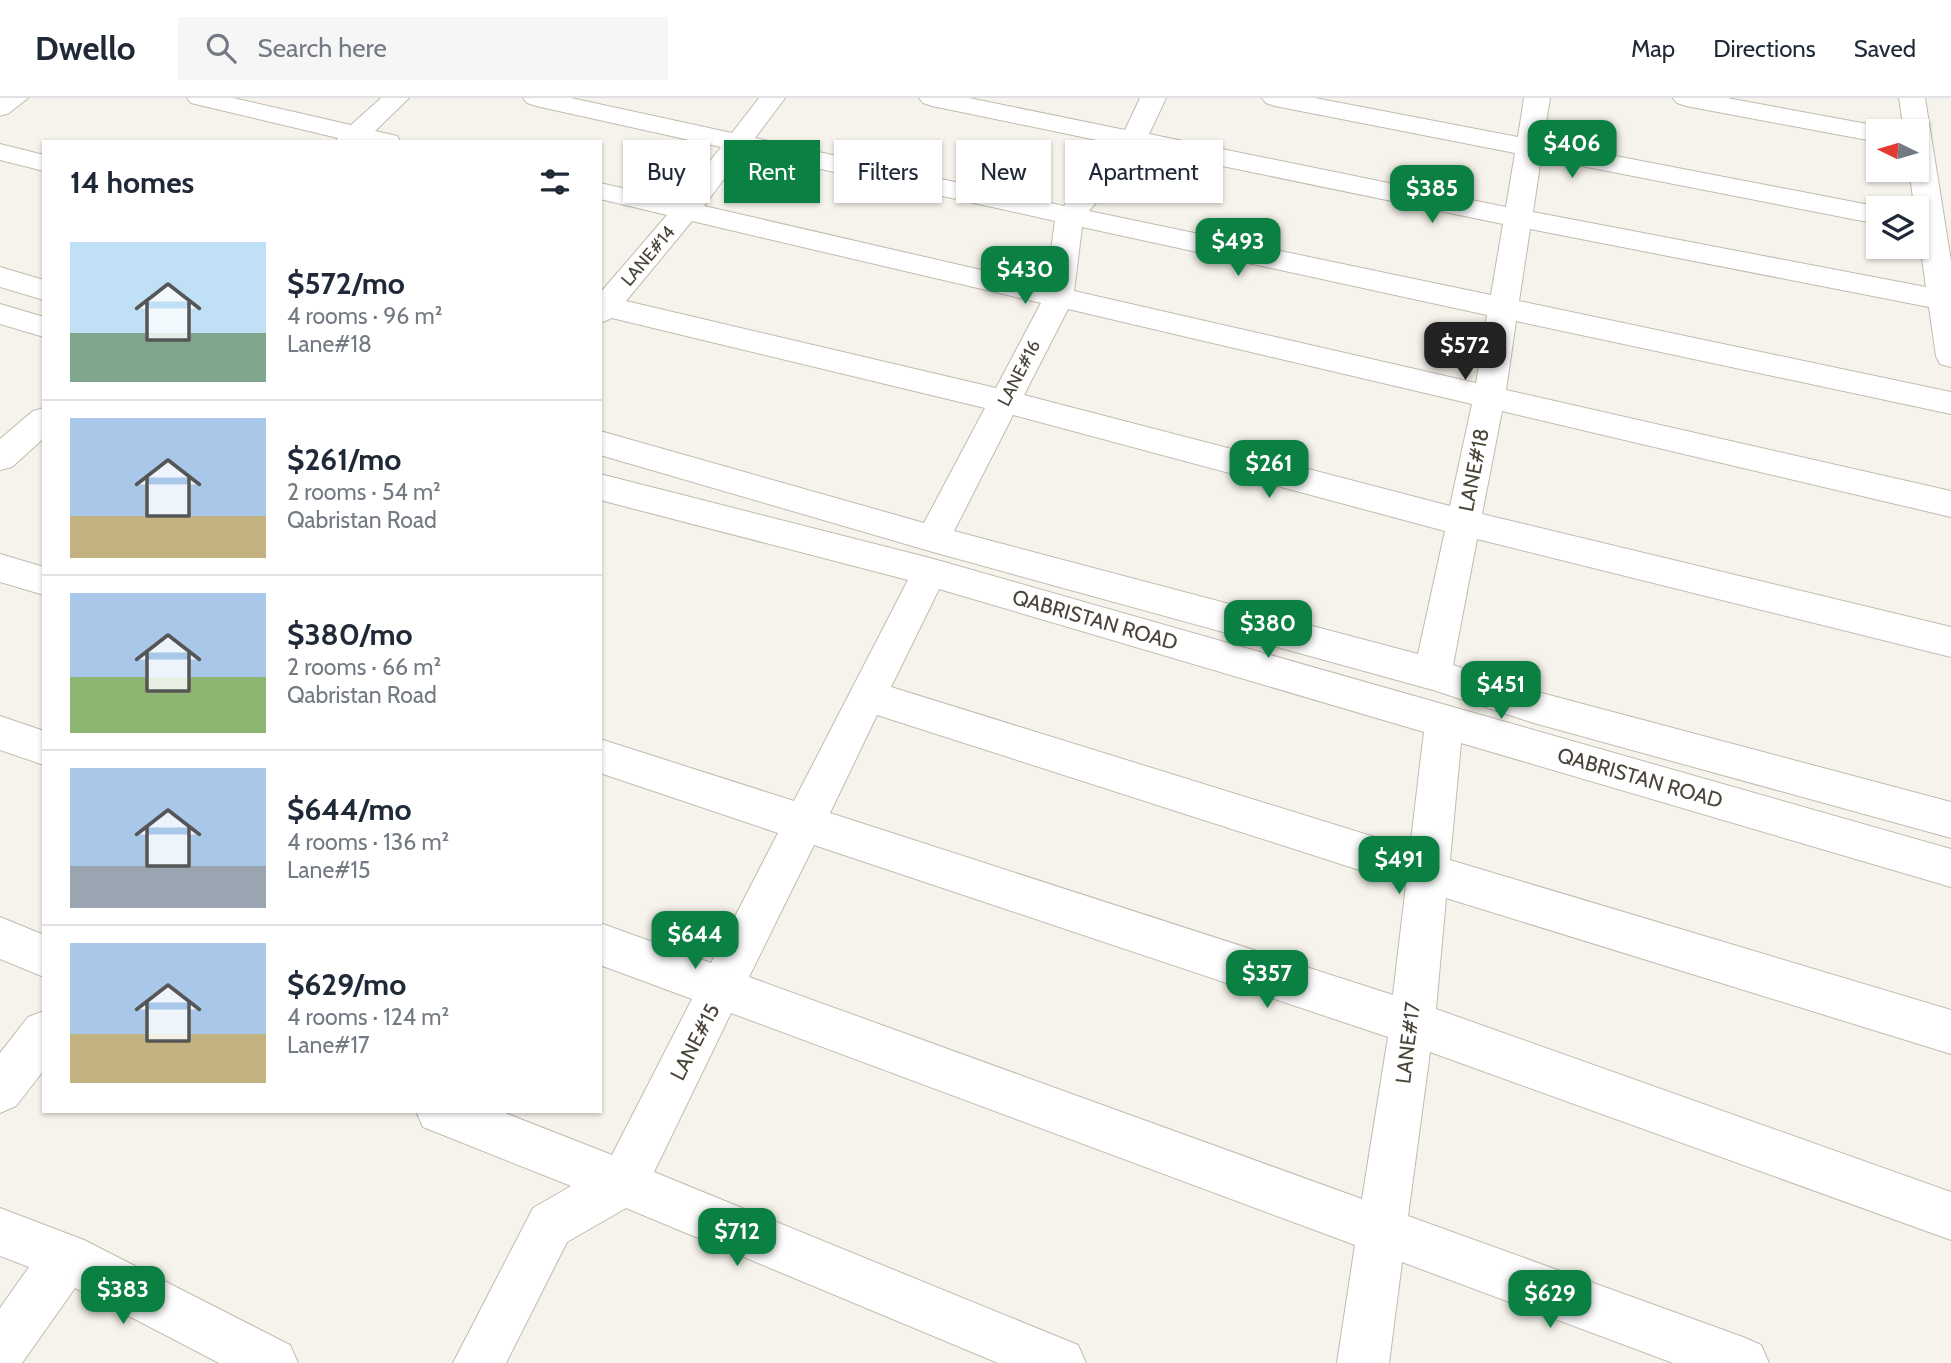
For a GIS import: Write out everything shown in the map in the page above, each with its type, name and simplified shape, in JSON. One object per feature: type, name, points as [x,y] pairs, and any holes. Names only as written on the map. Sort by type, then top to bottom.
[{"type":"street","points":[[0,108],[15,98]]},
{"type":"street","points":[[200,98],[352,138],[370,140]]},
{"type":"street","points":[[352,138],[396,98]]},
{"type":"street","points":[[536,98],[730,140]]},
{"type":"street","name":"LANE#14","points":[[740,140],[772,98]]},
{"type":"street","points":[[932,98],[1518,218],[1945,295]]},
{"type":"street","points":[[1070,216],[1134,139],[1153,98]]},
{"type":"street","points":[[1275,98],[1866,213]]},
{"type":"street","name":"LANE#18","points":[[1433,674],[1489,397],[1537,98]]},
{"type":"street","points":[[1686,98],[1866,132]]},
{"type":"street","points":[[1912,98],[1915,119]]},
{"type":"street","points":[[1929,151],[1951,162]]},
{"type":"street","points":[[0,152],[42,162]]},
{"type":"street","points":[[820,160],[1503,309],[1951,403]]},
{"type":"street","name":"LANE#14","points":[[602,308],[686,211],[724,162]]},
{"type":"street","points":[[1925,182],[1945,295],[1951,356]]},
{"type":"street","points":[[602,191],[1951,504]]},
{"type":"street","name":"LANE#16","points":[[931,556],[1004,402],[1059,297],[1070,216]]},
{"type":"street","points":[[0,277],[42,289]]},
{"type":"street","points":[[602,308],[957,388],[1464,523],[1951,642]]},
{"type":"street","points":[[0,457],[42,421]]},
{"type":"street","name":"QABRISTAN ROAD","points":[[602,444],[931,556],[1444,721],[1951,868]]},
{"type":"street","name":"QABRISTAN ROAD","points":[[602,487],[931,556],[1433,674],[1534,707],[1951,820]]},
{"type":"street","name":"LANE#15","points":[[623,1183],[867,696],[931,556]]},
{"type":"street","points":[[0,568],[42,580]]},
{"type":"street","points":[[867,696],[1427,873],[1951,1032]]},
{"type":"street","points":[[1527,745],[1534,707]]},
{"type":"street","name":"LANE#17","points":[[1363,1363],[1412,1023],[1444,721]]},
{"type":"street","points":[[0,733],[42,747]]},
{"type":"street","points":[[602,757],[1412,1023],[1951,1216]]},
{"type":"street","points":[[0,938],[42,955]]},
{"type":"street","points":[[602,945],[1743,1363]]},
{"type":"street","points":[[0,1090],[42,1036]]},
{"type":"street","points":[[444,1113],[623,1183],[1060,1363]]},
{"type":"street","points":[[479,1363],[550,1224],[623,1183]]},
{"type":"street","points":[[0,1232],[67,1257],[272,1363]]},
{"type":"street","points":[[0,1351],[67,1257]]}]
